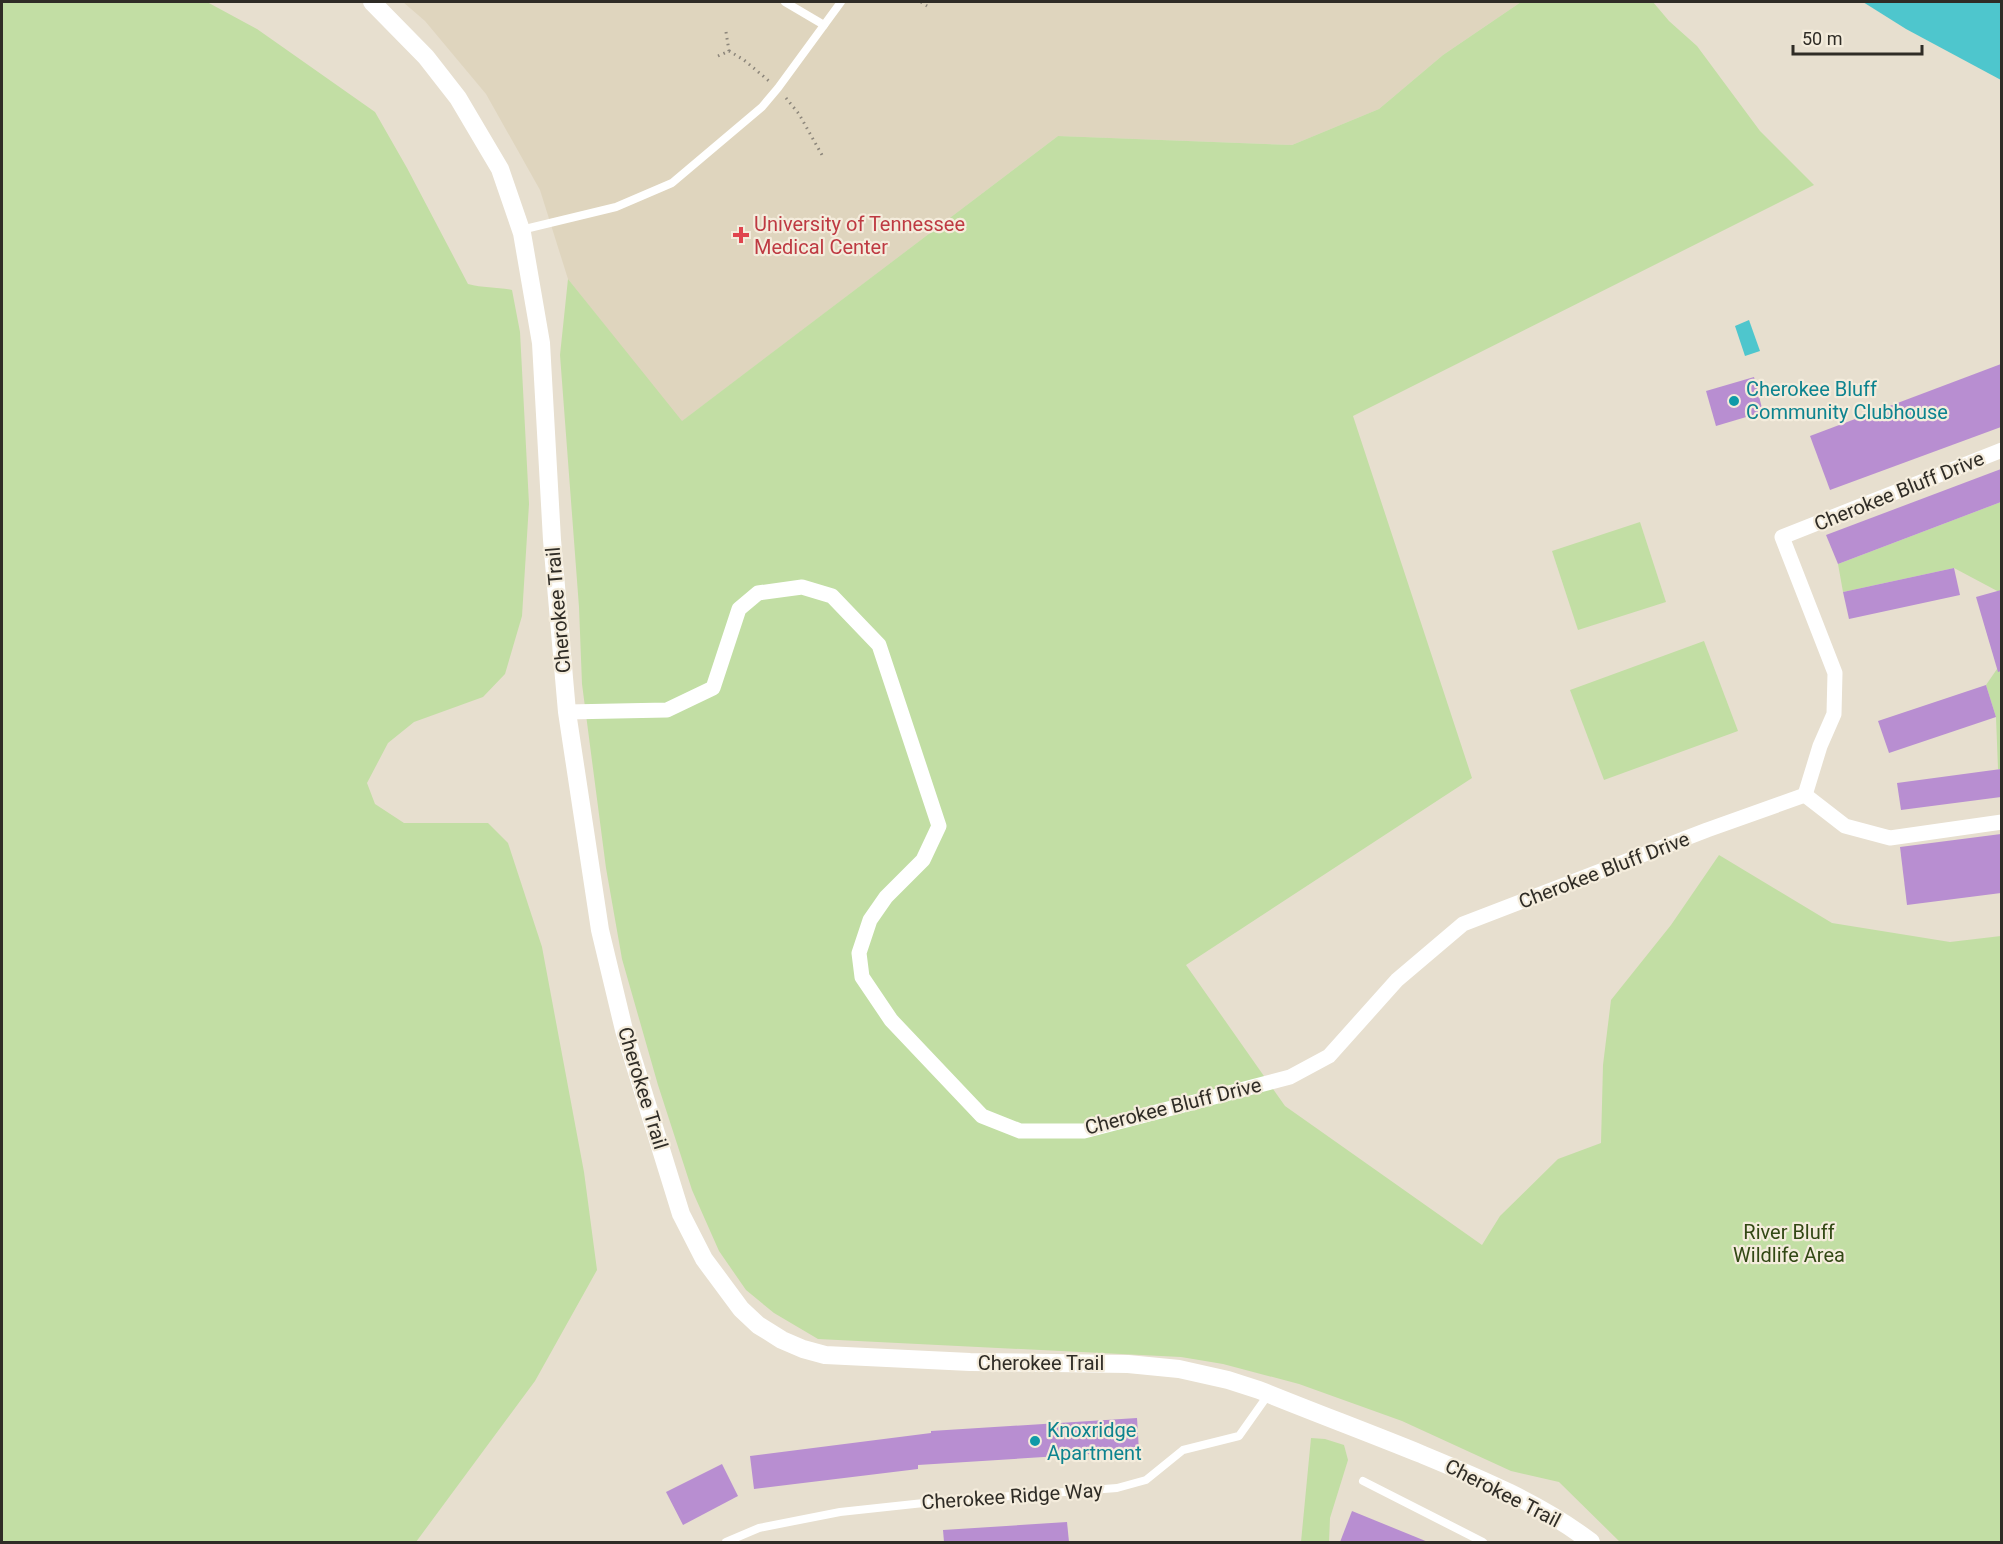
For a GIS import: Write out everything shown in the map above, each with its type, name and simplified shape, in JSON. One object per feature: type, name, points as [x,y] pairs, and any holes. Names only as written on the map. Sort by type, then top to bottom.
[{"type":"street","name":"Cherokee Trail","points":[[372,2],[426,57],[458,98],[500,168],[521,230],[541,343],[552,540],[567,712],[600,930],[624,1030],[681,1214],[704,1259],[741,1310],[783,1340],[825,1355],[970,1362],[1128,1364],[1179,1369],[1228,1380],[1461,1470],[1528,1503],[1565,1524],[1590,1542]]},
{"type":"street","name":"Cherokee Bluff Drive","points":[[567,712],[667,710],[713,688],[739,609],[758,593],[802,587],[832,596],[879,645],[939,826],[923,860],[886,897],[870,920],[859,953],[862,977],[891,1020],[982,1116],[1020,1131],[1084,1131],[1290,1077],[1329,1056],[1397,980],[1463,924],[1707,830],[1805,795],[1820,746],[1834,714],[1835,673],[1782,537],[2001,450]]},
{"type":"street","points":[[1805,795],[1845,826],[1890,838],[2001,822]]},
{"type":"lane","points":[[785,2],[824,25]]},
{"type":"lane","points":[[521,230],[616,207],[672,183],[762,107],[841,2]]},
{"type":"lane","name":"Cherokee Ridge Way","points":[[726,1542],[759,1528],[840,1512],[933,1502],[1117,1488],[1146,1480],[1183,1450],[1239,1436],[1268,1394]]},
{"type":"lane","points":[[1363,1481],[1483,1542]]},
{"type":"path","points":[[921,2],[927,6]]},
{"type":"path","points":[[726,32],[729,51]]},
{"type":"shaded area","name":"University of Tennessee Medical Center","points":[[403,2],[1521,2],[1443,55],[1379,109],[1292,145],[1058,136],[681,422],[568,279],[540,190],[486,94],[425,21]]},
{"type":"green space","points":[[2,2],[207,2],[257,29],[375,112],[468,284],[512,290],[520,332],[529,504],[522,616],[505,674],[483,697],[414,722],[388,743],[367,783],[375,804],[404,823],[488,823],[508,843],[542,947],[584,1172],[597,1270],[535,1381],[416,1542],[2,1542]]},
{"type":"green space","name":"River Bluff Wildlife Area","points":[[1521,2],[1653,2],[1669,21],[1697,46],[1760,131],[1814,185],[1353,416],[1472,778],[1186,965],[1285,1106],[1482,1245],[1500,1216],[1558,1159],[1601,1143],[1603,1065],[1611,1000],[1671,925],[1719,855],[1832,923],[1950,942],[2001,936],[2001,1542],[1620,1542],[1559,1482],[1511,1471],[1402,1421],[1299,1384],[1223,1364],[1181,1357],[818,1339],[774,1313],[746,1290],[719,1251],[692,1190],[658,1085],[622,959],[606,868],[582,684],[579,607],[560,355],[568,279],[682,421],[1058,136],[1292,145],[1379,109],[1443,55]]},
{"type":"green space","points":[[2001,502],[2001,593],[1954,568],[1843,592],[1838,564]]},
{"type":"green space","points":[[1640,522],[1666,602],[1578,630],[1552,551]]},
{"type":"green space","points":[[1704,641],[1738,731],[1604,780],[1570,690]]},
{"type":"green space","points":[[2001,668],[2001,769],[1998,769],[1996,717],[1986,685],[1997,669]]},
{"type":"green space","points":[[1311,1438],[1325,1439],[1344,1445],[1348,1460],[1330,1518],[1329,1542],[1301,1542]]},
{"type":"water","points":[[1863,2],[2001,2],[2001,80],[1906,29]]},
{"type":"water","points":[[1749,320],[1760,351],[1745,356],[1735,326]]},
{"type":"building","points":[[2001,364],[2001,427],[1830,490],[1810,436]]},
{"type":"building","name":"Cherokee Bluff Community Clubhouse","points":[[1754,377],[1763,412],[1716,426],[1706,391]]},
{"type":"building","points":[[2001,469],[2001,502],[1838,564],[1826,535]]},
{"type":"building","points":[[1954,568],[1960,595],[1849,619],[1843,592]]},
{"type":"building","points":[[2001,590],[2001,671],[1998,672],[1976,597]]},
{"type":"building","points":[[1986,685],[1996,717],[1889,753],[1878,721]]},
{"type":"building","points":[[2001,769],[2001,797],[1901,810],[1897,783]]},
{"type":"building","points":[[2001,834],[2001,893],[1907,905],[1900,847]]},
{"type":"building","points":[[1137,1418],[1139,1451],[918,1465],[918,1469],[754,1489],[750,1456],[931,1433],[931,1431]]},
{"type":"building","points":[[722,1464],[738,1496],[683,1525],[666,1492]]},
{"type":"building","points":[[1352,1511],[1428,1542],[1340,1542]]},
{"type":"building","name":"Knoxridge Apartment","points":[[1067,1522],[1069,1542],[944,1542],[943,1530]]},
{"type":"place","name":"University of Tennessee Medical Center","points":[[741,235]]},
{"type":"place","name":"Cherokee Bluff Community Clubhouse","points":[[1734,401]]},
{"type":"place","name":"Knoxridge Apartment","points":[[1035,1441]]}]
